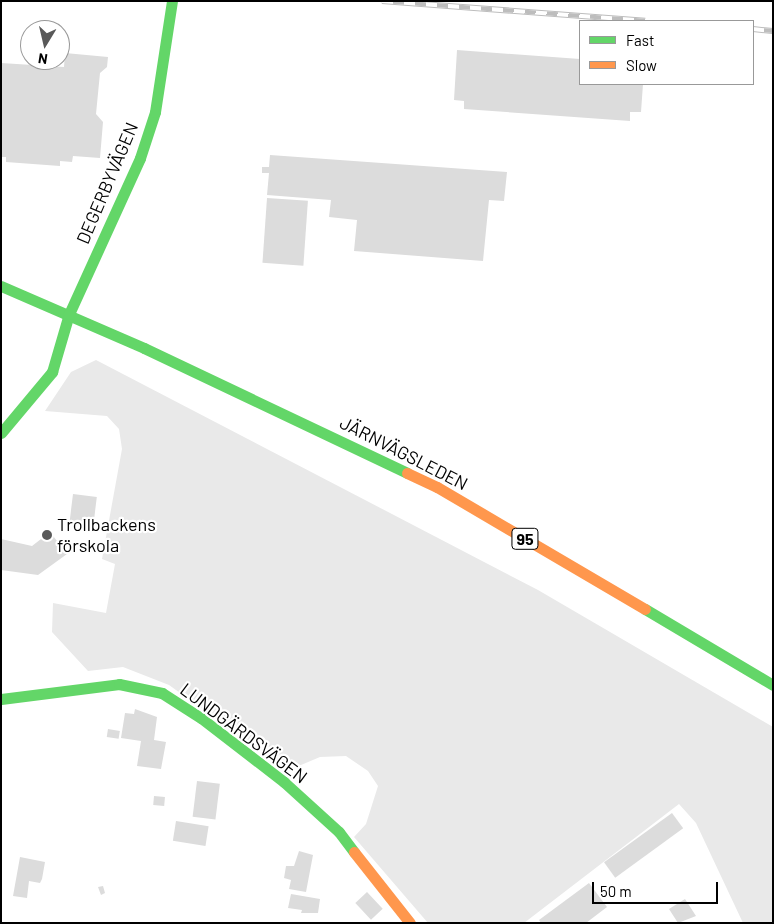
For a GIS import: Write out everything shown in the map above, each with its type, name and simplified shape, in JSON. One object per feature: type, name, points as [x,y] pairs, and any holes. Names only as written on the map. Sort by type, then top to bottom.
[{"type":"street","name":"DEGERBYVÄGEN","points":[[1,433],[52,372],[69,314],[148,138],[172,1]]},
{"type":"street","name":"JÄRNVÄGSLEDEN","points":[[1,286],[69,314],[438,487],[773,685]]},
{"type":"street","name":"LUNDGÄRDSVÄGEN","points":[[1,699],[119,684],[162,694],[201,718],[284,782],[339,832],[410,923]]},
{"type":"shaded area","points":[[96,360],[538,590],[773,727],[773,923],[743,923],[696,823],[679,804],[524,923],[428,923],[354,837],[366,824],[378,786],[368,771],[346,756],[320,757],[301,765],[283,767],[169,685],[123,667],[88,671],[52,632],[53,603],[106,613],[115,564],[102,559],[122,449],[119,429],[107,416],[45,411],[71,372]]},
{"type":"building","points":[[457,50],[579,59],[579,85],[643,85],[641,112],[630,112],[630,121],[464,109],[464,101],[454,100]]},
{"type":"building","points":[[70,53],[108,57],[107,67],[100,73],[96,114],[103,122],[100,158],[73,156],[72,162],[60,161],[60,166],[6,162],[6,157],[1,157],[1,63],[20,64],[20,70],[70,70]]},
{"type":"building","points":[[270,155],[507,172],[504,201],[489,200],[483,261],[354,251],[357,220],[329,217],[331,200],[267,195],[269,173],[262,173],[262,167],[269,167]]},
{"type":"building","points":[[267,198],[308,201],[303,266],[262,263]]},
{"type":"building","points":[[73,494],[97,497],[94,524],[70,521]]},
{"type":"building","points":[[50,532],[67,554],[38,575],[1,570],[1,539],[32,546]]},
{"type":"building","points":[[135,709],[157,717],[154,740],[166,742],[161,769],[137,766],[141,741],[121,738],[125,713],[134,714]]},
{"type":"building","points":[[108,729],[120,731],[119,739],[107,737]]},
{"type":"building","points":[[197,781],[220,784],[215,820],[193,817]]},
{"type":"building","points":[[154,796],[165,797],[164,806],[153,805]]},
{"type":"building","points":[[672,813],[683,828],[615,878],[604,862]]},
{"type":"building","points":[[176,821],[209,826],[205,846],[173,841]]},
{"type":"building","points":[[299,851],[313,855],[306,892],[289,889],[291,880],[284,878],[286,866],[294,866]]},
{"type":"building","points":[[20,857],[45,862],[40,883],[29,881],[27,898],[13,896]]},
{"type":"building","points":[[589,883],[607,907],[586,923],[541,923],[539,920]]},
{"type":"building","points":[[103,886],[105,893],[101,895],[98,887]]},
{"type":"building","points":[[367,892],[383,909],[371,920],[355,903]]},
{"type":"building","points":[[291,894],[320,899],[318,913],[301,913],[302,910],[288,908]]},
{"type":"building","points":[[685,899],[696,916],[678,923],[669,909]]},
{"type":"railway","points":[[382,1],[632,20]]},
{"type":"railway","points":[[754,29],[773,31]]},
{"type":"traffic: fast","points":[[1,433],[52,372],[69,314],[140,158],[155,112],[172,1]]},
{"type":"traffic: fast","points":[[1,286],[144,348],[407,473]]},
{"type":"traffic: fast","points":[[645,609],[773,685]]},
{"type":"traffic: fast","points":[[1,699],[119,684],[162,693],[201,718],[284,782],[339,832],[354,852]]},
{"type":"traffic: slow","points":[[407,473],[437,487],[645,609]]},
{"type":"traffic: slow","points":[[354,852],[410,923]]},
{"type":"place","name":"Trollbackens förskola","points":[[47,535]]}]
